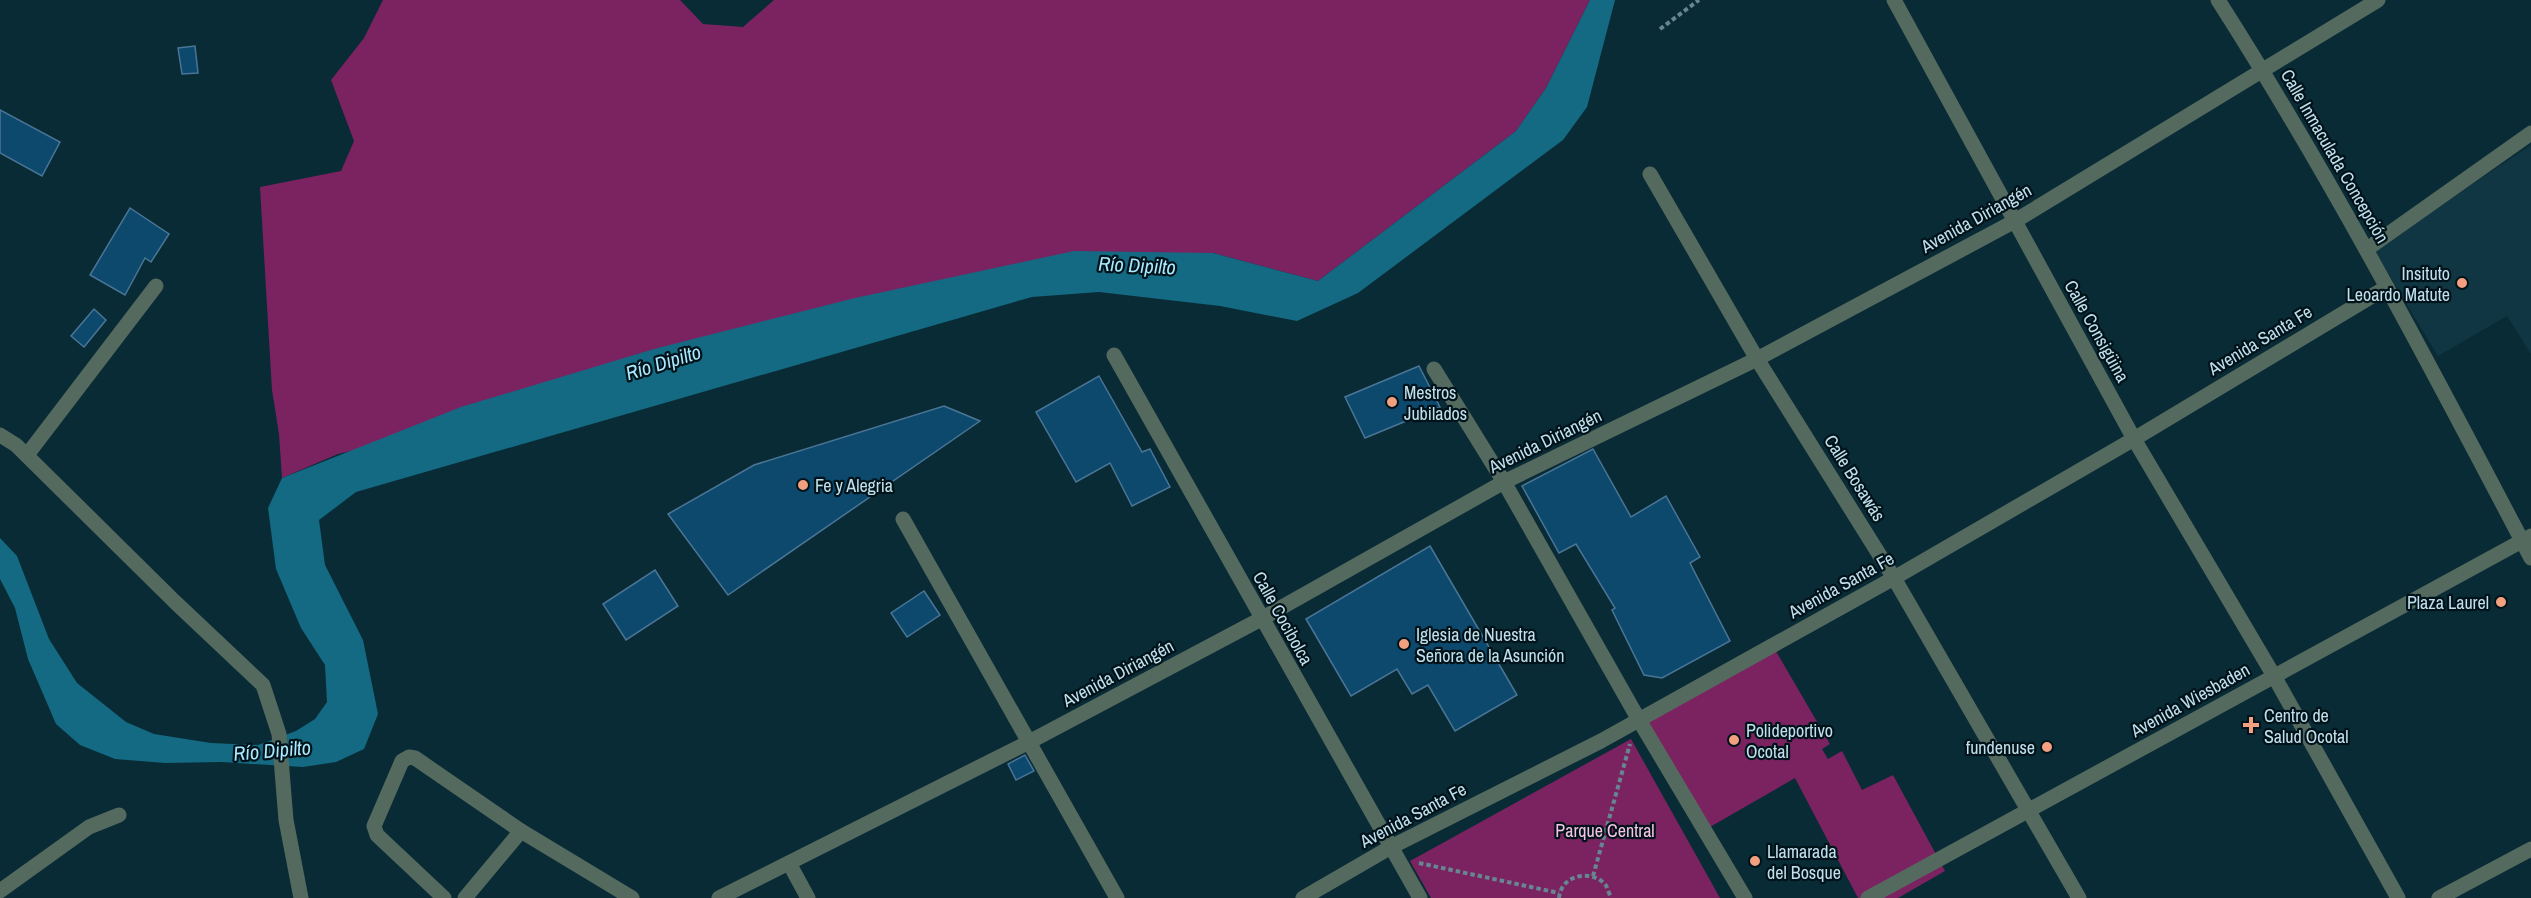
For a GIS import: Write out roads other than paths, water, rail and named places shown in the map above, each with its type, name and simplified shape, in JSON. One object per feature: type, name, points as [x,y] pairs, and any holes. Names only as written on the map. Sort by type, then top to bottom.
[{"type":"street","name":"Calle Consigüina","points":[[1894,0],[2134,439],[2274,676],[2398,898]]},
{"type":"street","name":"Calle Inmaculada Concepción","points":[[2218,0],[2263,70],[2367,249],[2526,539],[2531,558]]},
{"type":"street","name":"Avenida Diriangén","points":[[719,898],[1030,741],[1261,619],[1504,482],[1757,358],[2015,221],[2378,0]]},
{"type":"street","points":[[2367,249],[2531,133]]},
{"type":"street","name":"Calle Bosawás","points":[[1650,174],[1757,358],[1894,578],[2079,898]]},
{"type":"street","points":[[27,455],[156,286]]},
{"type":"street","name":"Avenida Santa Fe","points":[[1303,898],[1391,847],[1639,720],[1894,578],[2134,439],[2387,287]]},
{"type":"street","name":"Calle Cocibolca","points":[[1114,355],[1420,898]]},
{"type":"street","points":[[1434,369],[1504,482],[1639,720],[1745,898]]},
{"type":"street","points":[[0,435],[27,455],[175,602],[263,685],[279,734],[286,819],[301,898]]},
{"type":"street","points":[[903,519],[1117,898]]},
{"type":"street","name":"Avenida Wiesbaden","points":[[1868,898],[2526,539]]},
{"type":"street","points":[[444,898],[377,835],[374,826],[402,761],[409,757],[415,758],[521,831],[632,898]]},
{"type":"street","points":[[0,891],[89,827],[119,815]]},
{"type":"street","points":[[465,898],[521,831]]},
{"type":"street","points":[[2439,898],[2531,849]]},
{"type":"street","points":[[789,863],[808,898]]},
{"type":"water","name":"Río Dipilto","points":[[1590,0],[1615,0],[1587,107],[1563,140],[1358,293],[1297,321],[1220,306],[1099,292],[1032,297],[356,492],[319,520],[325,565],[363,640],[378,714],[364,749],[336,762],[303,767],[221,762],[165,763],[115,759],[80,745],[56,724],[28,659],[15,608],[0,579],[0,538],[17,556],[49,639],[77,683],[126,722],[154,734],[211,743],[258,745],[296,731],[315,719],[327,702],[325,665],[301,628],[276,569],[268,508],[282,478],[461,407],[654,349],[855,298],[1074,251],[1213,253],[1318,281],[1516,131],[1546,88]]},
{"type":"place","name":"Insituto Leoardo Matute","points":[[2462,283]]},
{"type":"place","name":"Mestros Jubilados","points":[[1392,402]]},
{"type":"place","name":"Fe y Alegria","points":[[803,485]]},
{"type":"place","name":"Plaza Laurel","points":[[2501,602]]},
{"type":"place","name":"Iglesia de Nuestra Señora de la Asunción","points":[[1404,644]]},
{"type":"place","name":"Centro de Salud Ocotal","points":[[2251,725]]},
{"type":"place","name":"Polideportivo Ocotal","points":[[1734,740]]},
{"type":"place","name":"fundenuse","points":[[2047,747]]},
{"type":"place","name":"Llamarada del Bosque","points":[[1755,861]]},
{"type":"park label","name":"Parque Central","points":[[1605,830]]}]
